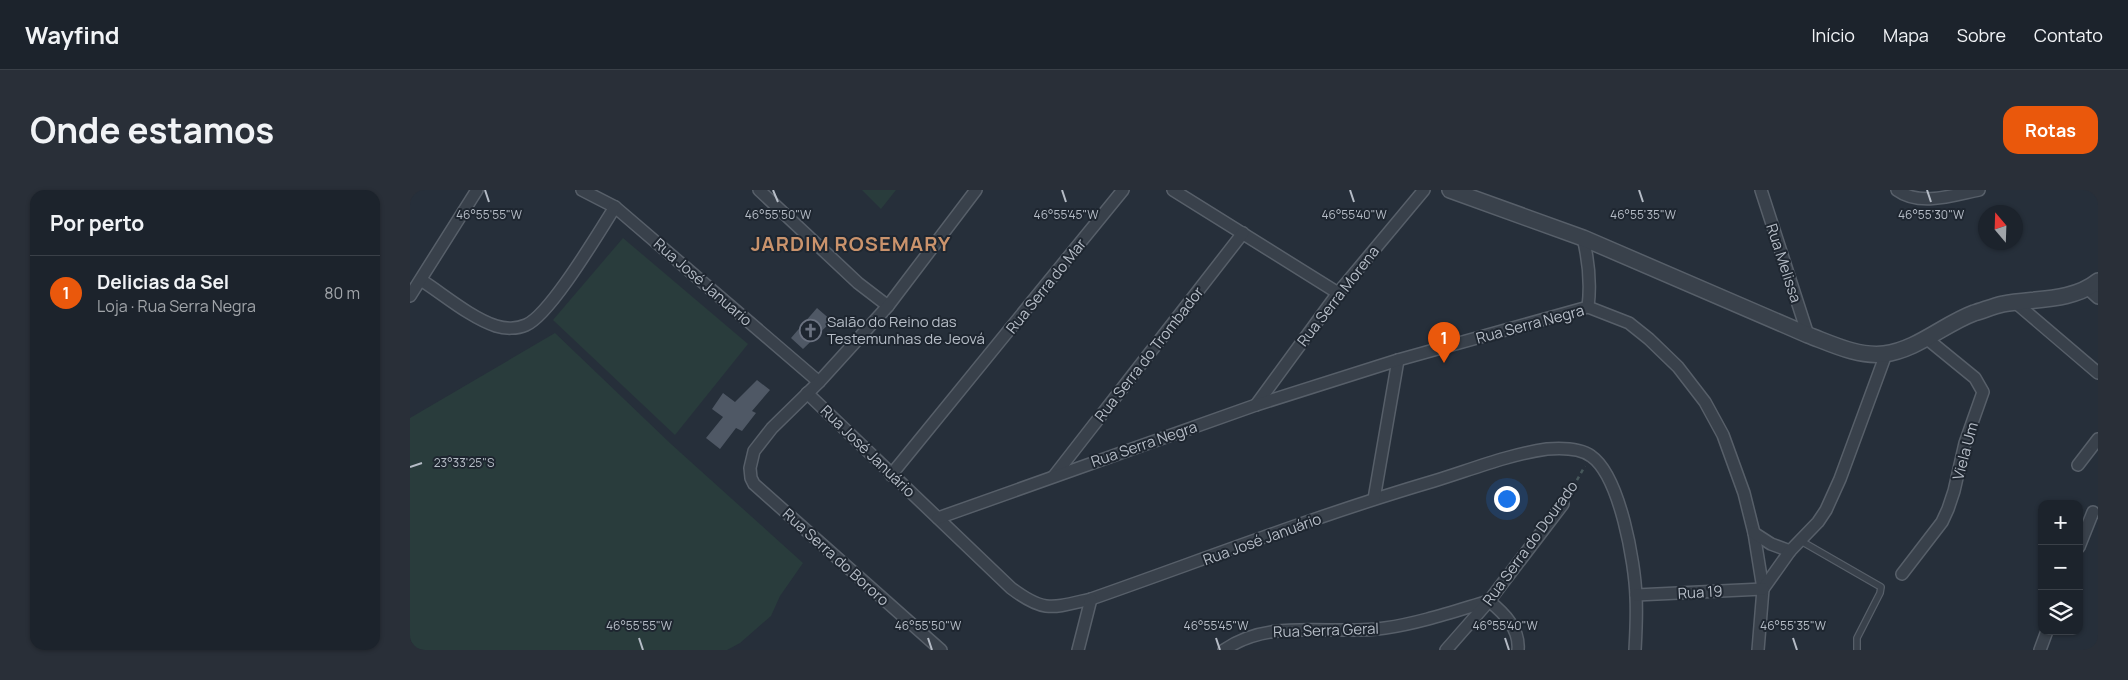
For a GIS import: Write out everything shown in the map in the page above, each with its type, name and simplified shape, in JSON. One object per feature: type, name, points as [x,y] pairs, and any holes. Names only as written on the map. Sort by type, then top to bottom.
[{"type":"street","points":[[410,296],[477,190]]},
{"type":"street","name":"Rua José Januario","points":[[582,190],[615,207],[819,382]]},
{"type":"street","points":[[759,190],[858,283],[888,306]]},
{"type":"street","points":[[807,393],[888,306],[976,190]]},
{"type":"street","name":"Rua Serra do Mar","points":[[891,475],[1123,190]]},
{"type":"street","points":[[1173,190],[1338,293]]},
{"type":"street","name":"Rua Serra Morena","points":[[1256,405],[1338,293],[1424,190]]},
{"type":"street","points":[[1450,190],[1583,238],[1843,349],[1872,355],[1886,354],[1926,338],[1943,327],[1972,314],[2003,304],[2048,299],[2095,289]]},
{"type":"street","name":"Rua Melissa","points":[[1761,190],[1808,335]]},
{"type":"street","points":[[1897,190],[1922,199],[1979,190]]},
{"type":"street","points":[[421,280],[495,326],[510,328],[526,325],[552,302],[615,207]]},
{"type":"street","name":"Rua Serra do Trombador","points":[[1054,476],[1243,233]]},
{"type":"street","points":[[1583,238],[1590,270],[1588,307]]},
{"type":"street","points":[[2016,302],[2098,372]]},
{"type":"street","name":"Rua Serra Negra","points":[[938,518],[1256,405],[1398,360],[1588,307],[1612,315],[1636,329],[1678,367],[1699,395],[1723,435],[1734,460],[1754,533],[1763,589],[1758,650]]},
{"type":"street","name":"Viela Um","points":[[1902,574],[1942,522],[1948,509],[1965,443],[1982,392],[1974,378],[1926,338]]},
{"type":"street","points":[[1763,589],[1790,552],[1818,522],[1829,502],[1840,478],[1886,354]]},
{"type":"street","points":[[1374,499],[1398,360]]},
{"type":"street","name":"Rua José Januário","points":[[807,393],[1011,588],[1036,605],[1049,607],[1091,599],[1374,499],[1547,449],[1564,449],[1591,456]]},
{"type":"street","name":"Rua Serra do Bororo","points":[[807,393],[772,428],[754,451],[750,468],[754,484],[940,650]]},
{"type":"street","points":[[2078,465],[2098,439]]},
{"type":"street","points":[[1591,456],[1602,468],[1614,488],[1622,514],[1636,595],[1635,650]]},
{"type":"street","name":"Rua Serra do Dourado","points":[[1446,650],[1489,601],[1563,504]]},
{"type":"street","points":[[2080,545],[2093,512]]},
{"type":"street","points":[[1754,533],[1771,544],[1790,552]]},
{"type":"street","name":"Rua 19","points":[[1636,595],[1763,589]]},
{"type":"street","points":[[1078,650],[1091,599]]},
{"type":"street","points":[[1489,601],[1507,617],[1517,636],[1518,650]]},
{"type":"street","name":"Rua Serra Geral","points":[[1224,650],[1248,638],[1271,631],[1294,629],[1356,632],[1386,628],[1489,601]]},
{"type":"street","points":[[2040,650],[2046,635]]},
{"type":"lane","points":[[1800,541],[1878,584],[1881,588],[1857,638],[1858,650]]},
{"type":"path","name":"Rua Serra do Dourado","points":[[1563,504],[1591,456]]},
{"type":"shaded area","points":[[862,190],[896,190],[881,209]]},
{"type":"shaded area","points":[[623,238],[748,344],[675,435],[553,320]]},
{"type":"shaded area","points":[[555,333],[671,444],[803,563],[780,596],[771,616],[740,643],[727,650],[410,650],[410,418]]},
{"type":"building","name":"Salão do Reino das Testemunhas de Jeová","points":[[817,308],[832,321],[803,349],[791,338]]},
{"type":"building","points":[[757,380],[770,390],[752,411],[756,413],[742,431],[736,428],[720,449],[706,438],[723,417],[712,409],[723,393],[735,402]]},
{"type":"place","name":"Salão do Reino das Testemunhas de Jeová","points":[[811,330]]},
{"type":"place","name":"Delicias da Sel","points":[[1444,363]]},
{"type":"district","name":"JARDIM ROSEMARY","points":[[851,243]]}]
